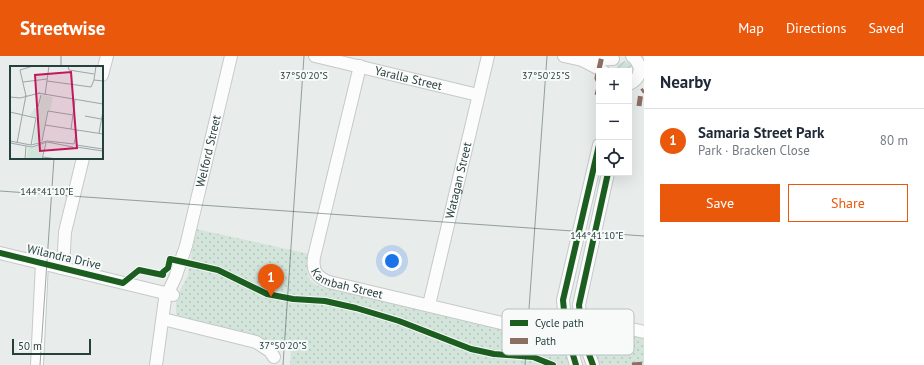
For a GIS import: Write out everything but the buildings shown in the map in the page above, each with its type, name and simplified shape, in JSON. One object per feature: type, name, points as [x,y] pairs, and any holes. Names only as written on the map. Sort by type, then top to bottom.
[{"type":"street","points":[[103,70],[106,56]]},
{"type":"street","name":"Welford Street","points":[[156,365],[158,348],[167,320],[170,294],[183,274],[186,246],[231,56]]},
{"type":"street","name":"Yaralla Street","points":[[315,56],[478,95]]},
{"type":"street","name":"Watagan Street","points":[[429,305],[488,56]]},
{"type":"street","points":[[564,56],[582,60],[597,68]]},
{"type":"street","points":[[582,60],[614,57],[610,68]]},
{"type":"street","points":[[633,84],[639,74],[638,61]]},
{"type":"street","name":"Kambah Street","points":[[360,66],[314,257],[314,272],[323,280],[329,282],[502,323]]},
{"type":"street","points":[[564,309],[567,281],[596,158]]},
{"type":"street","points":[[37,365],[38,333],[42,295],[51,265],[64,251],[65,232],[82,159]]},
{"type":"street","points":[[579,309],[580,293],[607,176]]},
{"type":"street","name":"Wilandra Drive","points":[[0,253],[170,294]]},
{"type":"street","points":[[167,320],[256,342],[270,351],[274,357]]},
{"type":"street","points":[[634,330],[644,332]]},
{"type":"street","points":[[572,355],[576,365]]},
{"type":"street","points":[[589,355],[593,365]]},
{"type":"shaded area","points":[[625,61],[631,64],[633,68],[633,73],[632,74],[632,68],[616,68],[617,65]]},
{"type":"shaded area","points":[[196,229],[309,254],[307,269],[309,278],[321,287],[502,329],[502,355],[567,355],[571,365],[290,365],[291,353],[283,344],[180,318],[176,313],[176,299],[188,275]]},
{"type":"shaded area","points":[[634,337],[644,339],[644,365],[598,365],[595,355],[634,355]]},
{"type":"marked path","points":[[599,68],[602,56]]},
{"type":"marked path","points":[[639,106],[641,92],[644,90]]},
{"type":"marked path","points":[[632,365],[644,364]]},
{"type":"cycle path","points":[[564,309],[563,300],[596,158]]},
{"type":"cycle path","points":[[579,309],[579,305],[607,176]]},
{"type":"cycle path","points":[[0,253],[123,283],[139,270],[163,275],[163,272],[168,268],[170,259],[218,270],[267,294],[293,299],[325,301],[356,308],[399,321],[471,349],[502,355]]},
{"type":"cycle path","points":[[507,355],[533,357],[553,365]]},
{"type":"cycle path","points":[[573,355],[576,365]]},
{"type":"cycle path","points":[[589,355],[593,365]]},
{"type":"place","name":"Samaria Street Park","points":[[271,297]]}]
